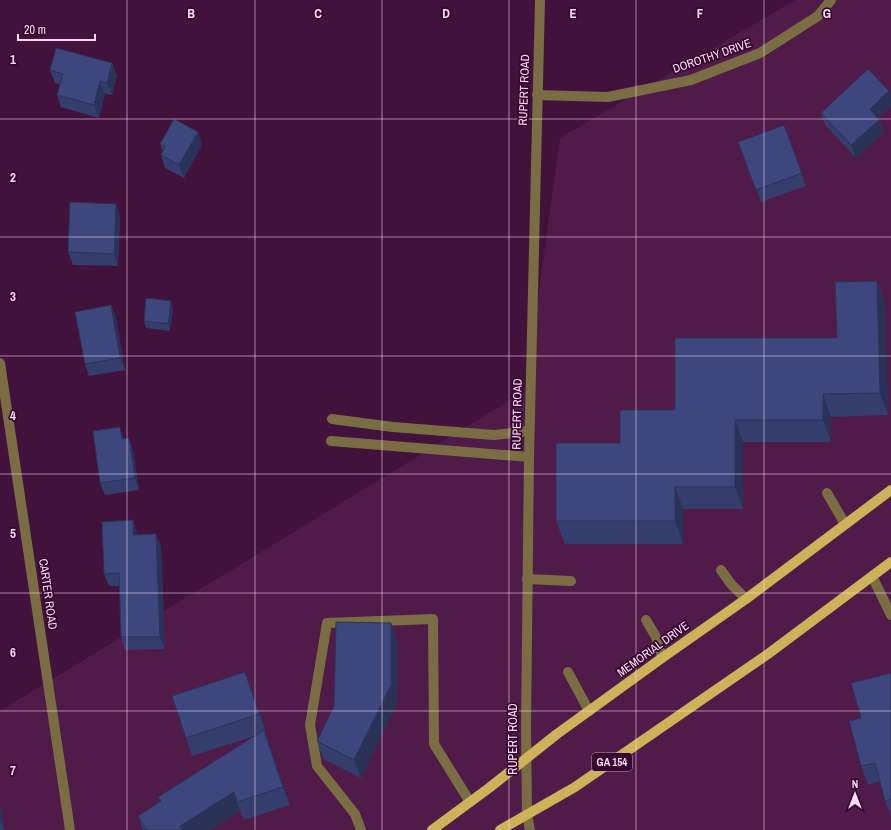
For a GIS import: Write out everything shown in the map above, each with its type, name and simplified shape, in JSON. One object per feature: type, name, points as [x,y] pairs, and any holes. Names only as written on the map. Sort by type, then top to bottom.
[{"type":"main road","name":"MEMORIAL DRIVE","points":[[432,830],[589,711],[746,599],[891,490]]},
{"type":"main road","name":"GA 154","points":[[500,830],[575,787],[768,654],[891,562]]},
{"type":"street","name":"RUPERT ROAD","points":[[531,830],[527,815],[526,760],[527,579],[540,0]]},
{"type":"street","name":"DOROTHY DRIVE","points":[[537,95],[608,97],[691,80],[760,53],[818,16],[831,0]]},
{"type":"street","name":"CARTER ROAD","points":[[0,362],[70,830]]},
{"type":"street","points":[[332,419],[393,427],[494,435],[530,431]]},
{"type":"street","points":[[331,441],[529,457]]},
{"type":"street","points":[[827,493],[845,524]]},
{"type":"street","points":[[721,570],[731,584],[746,599]]},
{"type":"street","points":[[872,576],[891,615]]},
{"type":"street","points":[[527,579],[571,581]]},
{"type":"street","points":[[361,830],[355,814],[317,766],[312,739],[310,726],[327,623],[434,619],[434,744],[470,802]]},
{"type":"street","points":[[646,620],[656,637],[662,658]]},
{"type":"street","points":[[568,672],[589,711]]},
{"type":"shaded area","points":[[795,0],[891,0],[891,830],[0,830],[0,711],[525,391],[560,138]]},
{"type":"building","points":[[56,48],[112,63],[107,83],[100,81],[94,105],[57,95],[63,74],[50,70]]},
{"type":"building","points":[[868,69],[889,91],[870,109],[879,120],[851,145],[821,113]]},
{"type":"building","points":[[174,119],[198,132],[179,165],[161,155],[165,147],[160,144]]},
{"type":"building","points":[[784,125],[802,173],[756,190],[738,142]]},
{"type":"building","points":[[70,202],[116,204],[114,254],[68,252]]},
{"type":"building","points":[[877,281],[880,393],[823,394],[823,420],[735,420],[735,487],[675,487],[675,521],[556,521],[556,443],[620,443],[620,410],[675,410],[675,338],[837,338],[835,282]]},
{"type":"building","points":[[146,298],[171,301],[168,324],[144,321]]},
{"type":"building","points":[[111,305],[120,358],[85,364],[75,312]]},
{"type":"building","points":[[120,427],[122,439],[129,438],[135,478],[100,483],[93,431]]},
{"type":"building","points":[[133,520],[133,535],[156,534],[160,637],[121,637],[119,573],[104,574],[102,522]]},
{"type":"building","points":[[336,622],[391,623],[391,685],[354,760],[317,741],[334,706]]},
{"type":"building","points":[[245,672],[259,714],[186,738],[172,696]]},
{"type":"building","points":[[891,673],[891,799],[885,801],[875,763],[861,766],[849,721],[861,718],[851,683]]},
{"type":"building","points":[[264,730],[283,787],[237,802],[234,792],[180,826],[183,830],[147,830],[138,816],[161,801],[158,797]]}]
